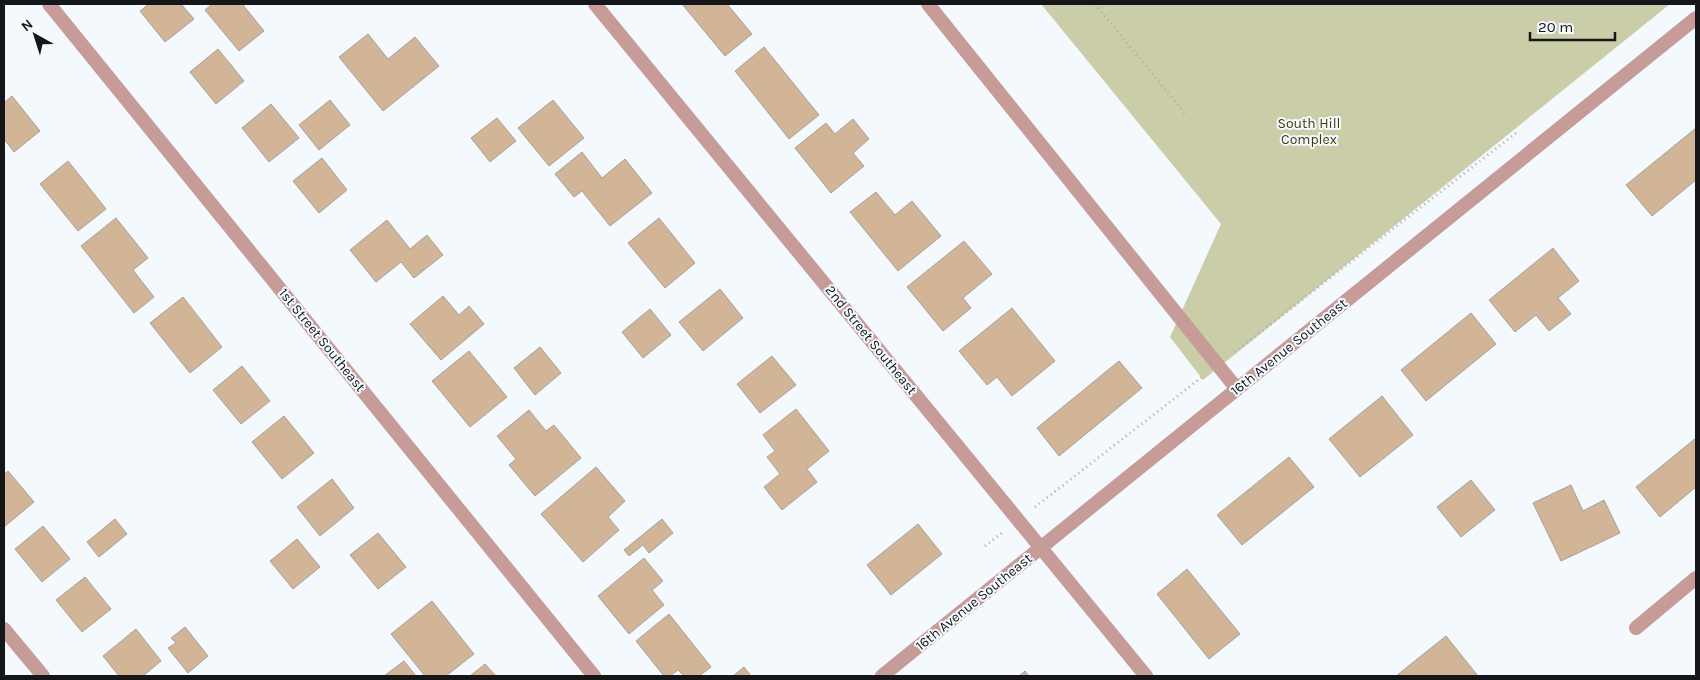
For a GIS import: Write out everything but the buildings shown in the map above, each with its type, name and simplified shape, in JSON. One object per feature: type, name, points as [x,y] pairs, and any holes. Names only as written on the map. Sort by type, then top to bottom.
[{"type":"street","name":"1st Street Southeast","points":[[50,4],[594,676]]},
{"type":"street","name":"2nd Street Southeast","points":[[595,4],[1146,676]]},
{"type":"street","points":[[928,4],[1237,389]]},
{"type":"street","name":"16th Avenue Southeast","points":[[882,676],[1696,18]]},
{"type":"street","points":[[1636,628],[1696,578]]},
{"type":"street","points":[[4,629],[43,676]]},
{"type":"path","points":[[1095,4],[1187,116]]},
{"type":"path","points":[[985,546],[1517,132]]},
{"type":"green space","name":"South Hill Complex","points":[[1041,4],[1670,4],[1203,380],[1170,337],[1221,224]]}]
